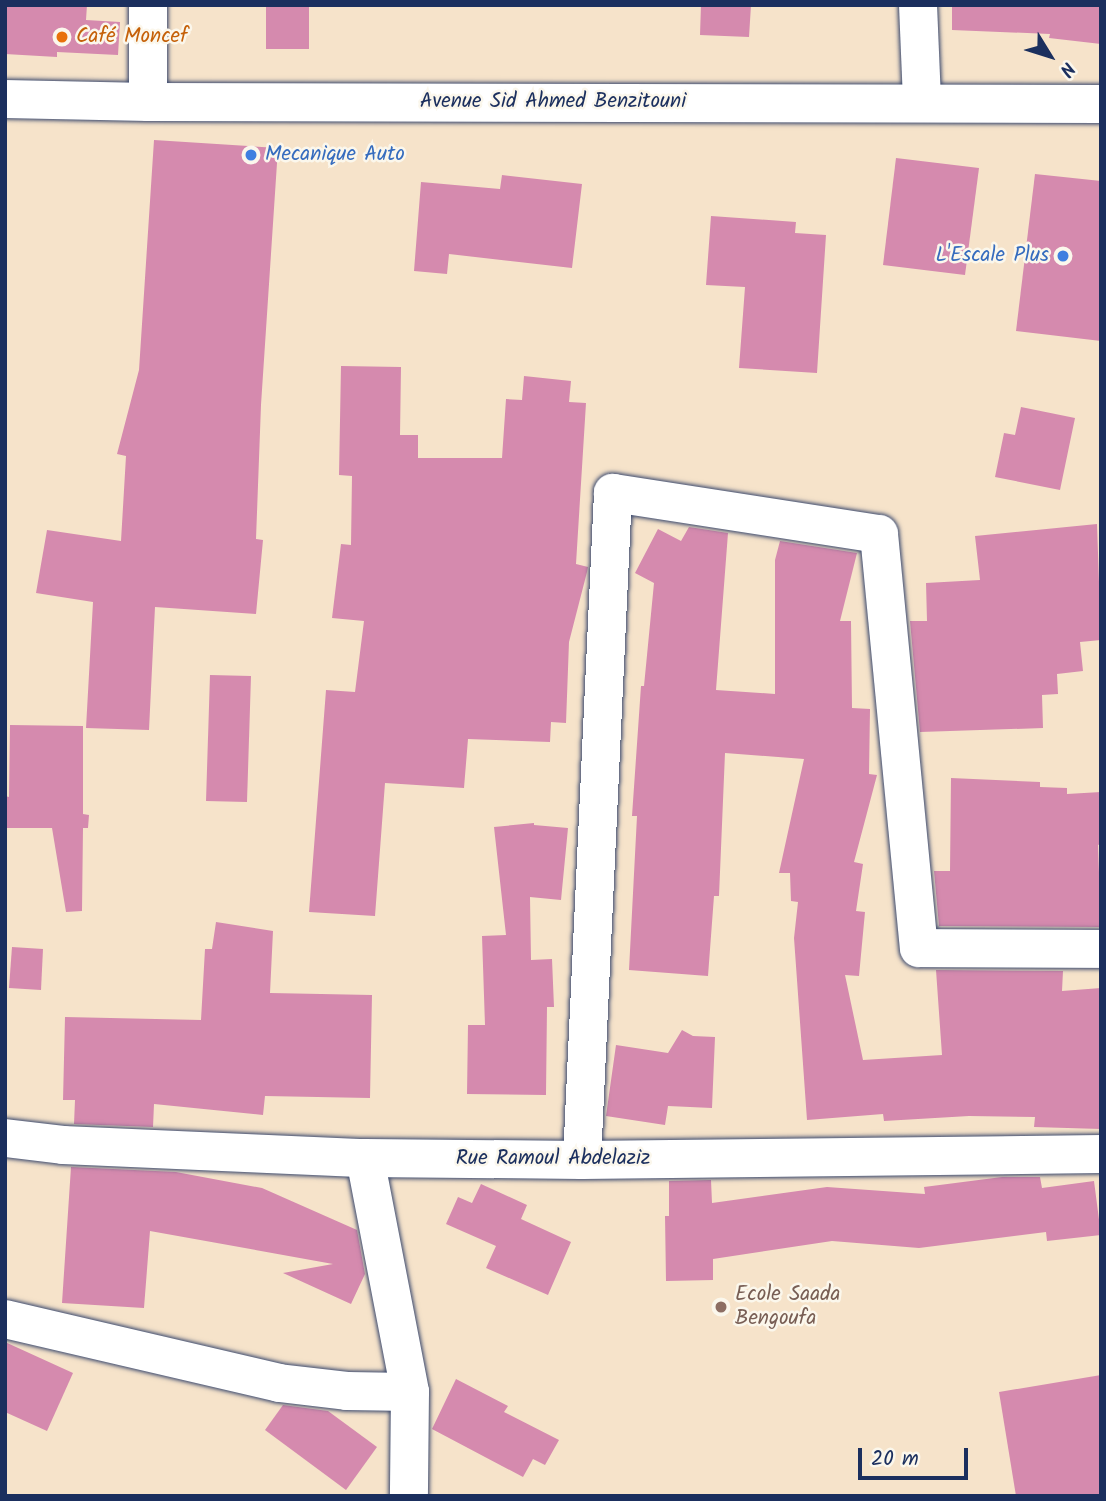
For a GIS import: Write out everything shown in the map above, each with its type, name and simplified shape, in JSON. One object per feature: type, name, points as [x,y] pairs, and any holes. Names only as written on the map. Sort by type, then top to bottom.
[{"type":"street","points":[[148,5],[148,102]]},
{"type":"street","points":[[918,5],[922,102]]},
{"type":"street","name":"Avenue Sid Ahmed Benzitouni","points":[[5,99],[148,102],[1101,104]]},
{"type":"street","points":[[582,1160],[613,494],[879,534],[919,948],[1101,949]]},
{"type":"street","name":"Rue Ramoul Abdelaziz","points":[[5,1138],[63,1145],[365,1158],[582,1160],[1101,1154]]},
{"type":"street","points":[[365,1158],[410,1392],[409,1496]]},
{"type":"street","points":[[5,1319],[279,1383],[347,1391],[410,1392]]},
{"type":"building","name":"Café Moncef","points":[[5,5],[87,5],[86,20],[120,22],[118,55],[57,52],[57,57],[5,54]]},
{"type":"building","points":[[266,5],[309,5],[309,49],[266,49]]},
{"type":"building","points":[[701,5],[751,5],[749,37],[700,35]]},
{"type":"building","points":[[952,5],[1101,5],[1101,44],[1049,38],[1050,34],[952,30]]},
{"type":"building","points":[[154,140],[278,148],[261,405],[256,539],[263,540],[256,614],[155,607],[149,730],[86,728],[93,602],[36,593],[47,530],[121,541],[126,456],[117,454],[139,370]]},
{"type":"building","points":[[896,158],[979,168],[965,275],[883,265]]},
{"type":"building","name":"L'Escale Plus","points":[[1035,174],[1101,181],[1101,341],[1016,331]]},
{"type":"building","points":[[502,175],[582,184],[572,268],[449,254],[447,274],[414,271],[421,182],[500,189]]},
{"type":"building","points":[[711,216],[796,222],[795,233],[826,235],[817,373],[739,368],[745,287],[706,285]]},
{"type":"building","points":[[341,366],[401,367],[400,435],[418,435],[418,458],[502,458],[506,399],[522,400],[524,376],[571,381],[569,402],[586,403],[576,564],[588,567],[569,642],[566,723],[551,722],[550,742],[468,739],[464,788],[385,783],[375,916],[309,912],[326,690],[355,692],[364,621],[332,618],[341,544],[351,545],[352,476],[339,475]]},
{"type":"building","points":[[1021,407],[1075,418],[1060,490],[995,477],[1004,433],[1015,435]]},
{"type":"building","points":[[1097,524],[1101,640],[1080,642],[1083,671],[1057,674],[1058,694],[1042,695],[1043,728],[920,732],[910,621],[927,621],[926,583],[980,580],[975,536]]},
{"type":"building","points":[[689,527],[728,533],[716,690],[775,694],[775,560],[780,541],[857,553],[840,621],[851,621],[852,708],[870,709],[869,774],[877,775],[854,862],[863,864],[856,911],[865,912],[859,976],[845,975],[863,1060],[942,1055],[936,970],[1063,971],[1062,991],[1101,988],[1101,1129],[1034,1127],[1035,1117],[969,1116],[884,1121],[883,1114],[807,1120],[794,938],[798,902],[791,901],[790,873],[779,873],[804,759],[725,753],[719,896],[714,896],[708,976],[629,970],[637,816],[632,816],[641,686],[644,686],[654,583],[635,573],[658,529],[681,541]]},
{"type":"building","points":[[210,675],[251,676],[247,802],[206,801]]},
{"type":"building","points":[[10,725],[83,726],[83,814],[89,815],[88,828],[83,828],[82,911],[66,912],[52,828],[5,828],[5,796],[9,797]]},
{"type":"building","points":[[951,778],[1040,782],[1040,787],[1067,788],[1067,794],[1101,792],[1101,844],[1098,845],[1101,927],[939,926],[934,871],[950,871]]},
{"type":"building","points":[[534,823],[568,828],[561,900],[530,897],[531,960],[552,959],[554,1007],[547,1007],[546,1095],[467,1094],[468,1025],[485,1025],[482,936],[506,935],[494,827]]},
{"type":"building","points":[[216,922],[273,931],[270,993],[372,995],[370,1098],[265,1096],[263,1115],[154,1104],[153,1127],[74,1124],[75,1100],[63,1100],[65,1017],[201,1020],[205,949],[212,949]]},
{"type":"building","points":[[12,947],[43,949],[41,990],[9,988]]},
{"type":"building","points":[[682,1030],[693,1036],[715,1037],[712,1108],[668,1106],[665,1125],[606,1116],[616,1045],[668,1053]]},
{"type":"building","points":[[71,1167],[176,1172],[262,1188],[357,1230],[365,1274],[351,1304],[283,1273],[333,1264],[150,1231],[144,1308],[62,1303]]},
{"type":"building","points":[[1002,1177],[1040,1177],[1042,1188],[1094,1181],[1101,1235],[1047,1241],[1046,1232],[919,1248],[832,1241],[713,1259],[713,1280],[666,1281],[665,1216],[669,1216],[669,1181],[711,1180],[712,1203],[827,1187],[925,1194],[924,1187]]},
{"type":"building","points":[[481,1184],[527,1205],[521,1219],[571,1242],[548,1295],[486,1268],[496,1246],[446,1224],[458,1197],[472,1203]]},
{"type":"building","points":[[5,1342],[73,1373],[47,1431],[5,1412]]},
{"type":"building","points":[[1101,1375],[1101,1496],[1016,1496],[999,1392]]},
{"type":"building","points":[[456,1379],[508,1406],[504,1412],[559,1440],[545,1465],[533,1459],[523,1477],[432,1429]]},
{"type":"building","points":[[283,1405],[328,1411],[377,1447],[346,1490],[265,1430]]},
{"type":"place","name":"Café Moncef","points":[[62,37]]},
{"type":"place","name":"Mecanique Auto","points":[[251,155]]},
{"type":"place","name":"L'Escale Plus","points":[[1063,256]]},
{"type":"place","name":"Ecole Saada Bengoufa","points":[[721,1307]]}]
